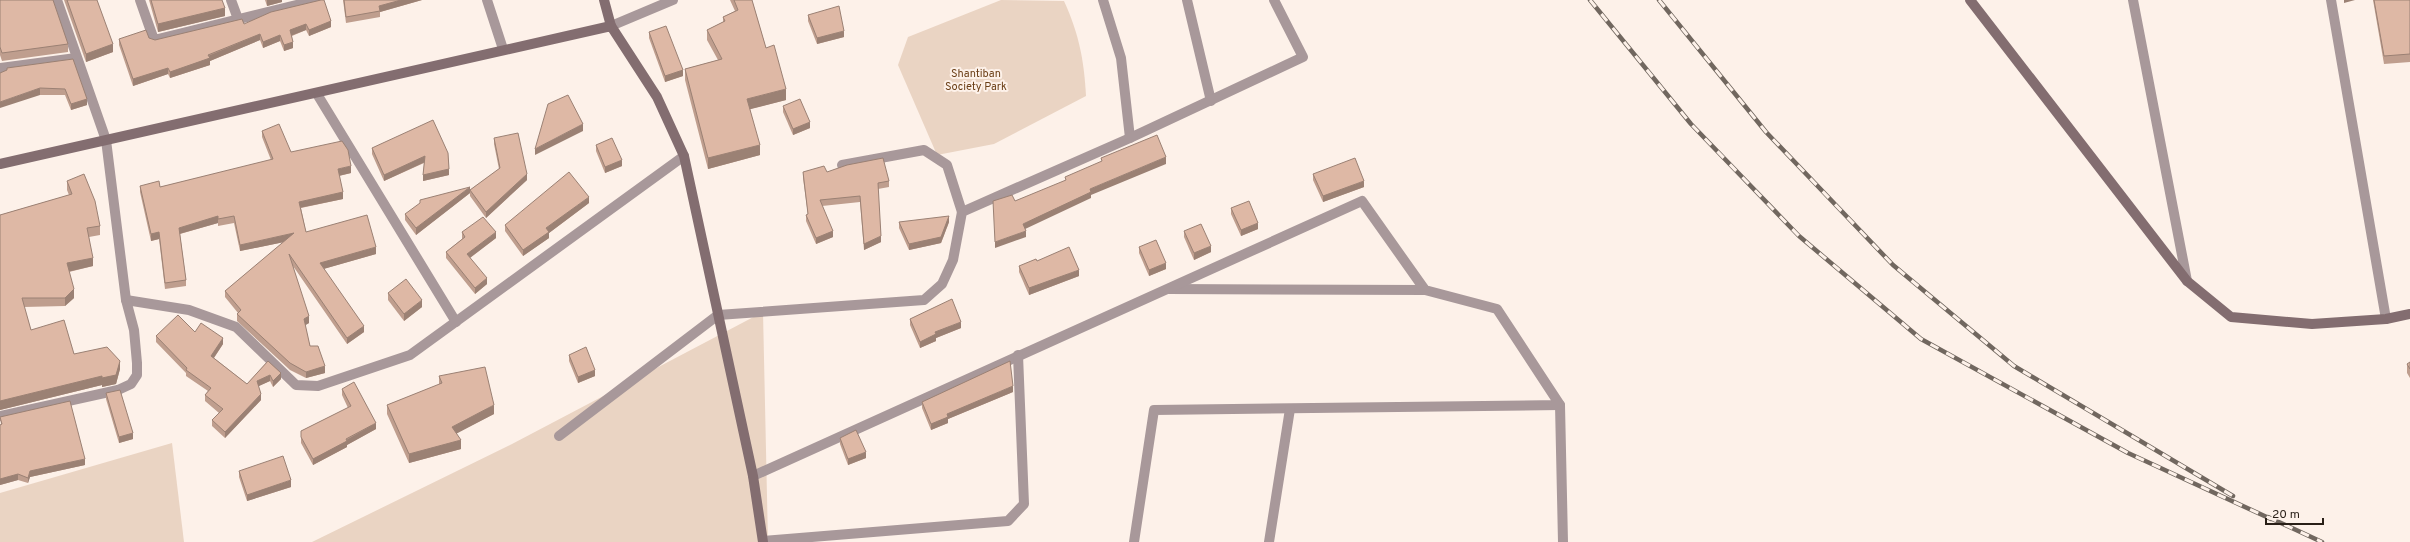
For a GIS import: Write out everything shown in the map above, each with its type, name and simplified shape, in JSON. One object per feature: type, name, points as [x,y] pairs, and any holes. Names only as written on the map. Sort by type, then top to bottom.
[{"type":"main road","points":[[604,0],[611,26],[657,97],[684,156],[753,476],[763,541]]},
{"type":"main road","points":[[1970,0],[2187,281],[2231,318],[2312,324],[2386,319],[2410,314]]},
{"type":"main road","points":[[0,164],[317,94],[503,49],[611,26]]},
{"type":"street","points":[[0,416],[118,390],[131,384],[137,375],[134,330],[126,300],[106,140],[76,58],[57,0]]},
{"type":"street","points":[[140,0],[154,40],[317,0]]},
{"type":"street","points":[[231,0],[238,19]]},
{"type":"street","points":[[487,0],[503,49]]},
{"type":"street","points":[[611,26],[672,0]]},
{"type":"street","points":[[1103,0],[1121,58],[1130,138]]},
{"type":"street","points":[[1187,0],[1211,101]]},
{"type":"street","points":[[962,212],[1130,138],[1303,57],[1274,0]]},
{"type":"street","points":[[2133,0],[2187,281]]},
{"type":"street","points":[[2331,0],[2386,319]]},
{"type":"street","points":[[0,68],[76,58]]},
{"type":"street","points":[[317,94],[456,322]]},
{"type":"street","points":[[559,436],[718,315],[924,300],[942,284],[952,260],[962,212],[947,165],[924,150],[842,165]]},
{"type":"street","points":[[126,300],[189,310],[236,327],[296,385],[318,386],[410,355],[684,156]]},
{"type":"street","points":[[753,476],[1164,289],[1362,201],[1425,290]]},
{"type":"street","points":[[1164,289],[1425,290],[1497,309],[1560,405],[1563,542]]},
{"type":"street","points":[[763,541],[1008,521],[1024,504],[1018,355]]},
{"type":"street","points":[[1134,542],[1154,410],[1560,405]]},
{"type":"street","points":[[1269,542],[1290,409]]},
{"type":"green space","name":"Shantiban Society Park","points":[[1001,0],[1064,1],[1080,47],[1086,96],[994,144],[937,155],[898,65],[908,37]]},
{"type":"green space","points":[[763,312],[768,542],[312,542],[512,444]]},
{"type":"green space","points":[[172,443],[184,542],[0,542],[0,493]]},
{"type":"building","points":[[0,0],[53,0],[68,44],[2,53],[0,47]]},
{"type":"building","points":[[67,0],[97,0],[113,44],[86,54]]},
{"type":"building","points":[[151,0],[222,0],[225,8],[158,24]]},
{"type":"building","points":[[324,0],[331,21],[309,30],[306,24],[290,30],[293,42],[284,45],[280,35],[263,42],[260,34],[208,55],[210,58],[170,72],[168,68],[133,79],[119,39],[146,30],[149,38],[155,40],[242,19],[244,24],[271,12]]},
{"type":"building","points":[[344,0],[401,0],[379,6],[380,11],[346,17]]},
{"type":"building","points":[[734,0],[752,0],[766,48],[774,45],[786,89],[747,99],[760,145],[708,158],[685,69],[722,59],[707,30],[725,21],[723,17],[738,10]]},
{"type":"building","points":[[2374,0],[2410,0],[2410,54],[2384,56]]},
{"type":"building","points":[[839,6],[844,31],[817,38],[808,15]]},
{"type":"building","points":[[666,26],[683,70],[665,76],[649,32]]},
{"type":"building","points":[[73,59],[87,99],[71,104],[65,89],[40,88],[0,102],[0,73],[7,70],[7,68]]},
{"type":"building","points":[[568,95],[583,124],[535,149],[548,104]]},
{"type":"building","points":[[800,99],[810,122],[793,129],[783,106]]},
{"type":"building","points":[[433,120],[448,153],[449,169],[423,175],[425,156],[384,175],[372,148]]},
{"type":"building","points":[[279,124],[291,152],[342,141],[348,150],[351,166],[338,169],[343,192],[299,202],[306,232],[367,215],[376,247],[320,263],[364,326],[347,338],[289,254],[309,316],[304,319],[310,346],[318,346],[325,366],[306,372],[290,363],[237,314],[241,310],[225,291],[294,233],[240,245],[234,216],[218,219],[218,216],[179,228],[186,280],[165,283],[159,232],[151,234],[140,186],[159,181],[160,187],[273,159],[262,131]]},
{"type":"building","points":[[518,133],[527,174],[486,212],[470,190],[500,168],[494,138]]},
{"type":"building","points":[[1157,135],[1166,157],[1090,189],[1091,192],[1023,224],[1026,231],[995,242],[993,201],[1012,195],[1015,201],[1066,180],[1065,177],[1102,161],[1101,158]]},
{"type":"building","points":[[612,138],[622,160],[605,167],[596,145]]},
{"type":"building","points":[[883,158],[889,181],[878,183],[881,236],[864,244],[860,196],[820,200],[833,231],[816,238],[806,215],[808,214],[803,172],[824,166],[827,172],[847,165]]},
{"type":"building","points":[[1355,158],[1364,181],[1323,196],[1313,174]]},
{"type":"building","points":[[569,172],[589,197],[546,228],[549,232],[523,250],[505,225]]},
{"type":"building","points":[[84,174],[95,201],[100,226],[87,228],[93,258],[67,263],[74,289],[65,298],[22,298],[31,330],[64,320],[74,354],[107,347],[120,361],[116,375],[102,378],[102,376],[0,401],[0,215],[72,194],[67,181]]},
{"type":"building","points":[[470,187],[416,228],[405,214],[420,203],[420,200]]},
{"type":"building","points":[[1249,201],[1258,223],[1241,230],[1231,208]]},
{"type":"building","points":[[949,216],[941,237],[909,244],[899,222]]},
{"type":"building","points":[[483,217],[496,232],[467,254],[487,278],[475,288],[446,252],[465,237],[462,232]]},
{"type":"building","points":[[1201,224],[1211,246],[1194,253],[1184,231]]},
{"type":"building","points":[[1156,240],[1166,263],[1149,270],[1139,247]]},
{"type":"building","points":[[1069,247],[1079,270],[1029,288],[1019,266],[1036,259],[1037,261]]},
{"type":"building","points":[[406,279],[422,300],[404,314],[388,293]]},
{"type":"building","points":[[952,299],[961,322],[935,332],[936,334],[920,342],[910,319]]},
{"type":"building","points":[[178,315],[195,332],[201,323],[223,338],[211,356],[247,384],[268,361],[281,373],[273,381],[270,375],[257,381],[261,394],[225,432],[212,420],[223,409],[205,395],[211,388],[186,370],[187,368],[156,336]]},
{"type":"building","points":[[586,347],[595,370],[578,377],[569,355]]},
{"type":"building","points":[[1010,361],[1013,386],[947,414],[948,417],[931,424],[922,402]]},
{"type":"building","points":[[2410,362],[2410,369],[2407,364]]},
{"type":"building","points":[[485,367],[494,405],[452,427],[461,440],[409,454],[387,405],[442,383],[439,376]]},
{"type":"building","points":[[354,382],[376,423],[346,439],[347,441],[313,459],[301,437],[301,431],[351,406],[342,389]]},
{"type":"building","points":[[120,390],[133,433],[119,437],[106,393]]},
{"type":"building","points":[[70,401],[85,459],[30,471],[28,478],[18,474],[0,479],[0,425],[2,424],[0,417]]},
{"type":"building","points":[[856,430],[866,452],[848,459],[840,438]]},
{"type":"building","points":[[283,456],[291,480],[247,495],[239,471]]},
{"type":"railway","points":[[1590,0],[1691,124],[1799,236],[1921,339],[2128,453],[2271,519]]},
{"type":"railway","points":[[1659,0],[1766,132],[1893,265],[2014,366],[2233,496]]},
{"type":"railway","points":[[2268,517],[2322,542]]}]
